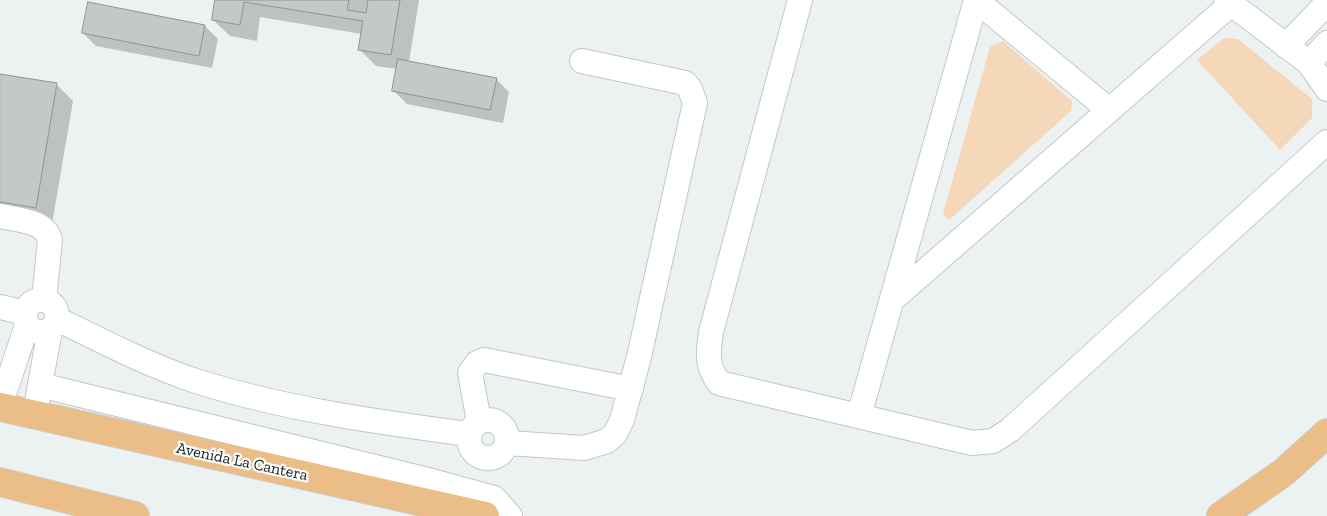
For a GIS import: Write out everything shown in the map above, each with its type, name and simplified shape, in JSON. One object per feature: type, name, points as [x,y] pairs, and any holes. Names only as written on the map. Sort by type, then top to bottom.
[{"type":"main road","name":"Avenida La Cantera","points":[[0,407],[484,516]]},
{"type":"main road","points":[[1221,516],[1284,472],[1327,433]]},
{"type":"main road","points":[[0,482],[135,516]]},
{"type":"street","points":[[800,0],[712,332],[707,359],[711,372],[719,383],[972,443],[993,441],[1010,430],[1327,142]]},
{"type":"street","points":[[859,416],[977,1],[1109,110]]},
{"type":"street","points":[[893,299],[1229,2],[1309,63],[1327,89]]},
{"type":"street","points":[[1286,46],[1327,3]]},
{"type":"street","points":[[1309,63],[1327,43]]},
{"type":"street","points":[[0,307],[41,318],[195,380],[247,395],[370,421],[474,428],[488,419],[496,421],[503,426],[507,434],[507,443],[584,448],[607,441],[615,434],[622,420],[631,389],[695,103],[690,89],[685,83],[582,61]]},
{"type":"street","points":[[0,216],[41,226],[48,234],[50,240],[41,318],[40,385],[35,415]]},
{"type":"street","points":[[0,407],[41,318]]},
{"type":"street","points":[[474,428],[470,372],[477,362],[484,360],[631,389]]},
{"type":"street","points":[[40,385],[432,481],[494,498],[510,516]]},
{"type":"shaded area","points":[[1224,38],[1238,39],[1312,99],[1312,118],[1280,150],[1197,60]]},
{"type":"shaded area","points":[[1003,41],[1072,101],[1071,111],[949,220],[943,214],[990,47]]},
{"type":"building","points":[[215,0],[349,0],[347,10],[366,13],[368,0],[400,0],[391,55],[358,50],[363,21],[244,2],[240,25],[212,20]]},
{"type":"building","points":[[88,2],[205,25],[199,56],[82,33]]},
{"type":"building","points":[[398,59],[497,78],[490,110],[392,91]]},
{"type":"building","points":[[0,74],[57,83],[36,208],[0,202]]}]
